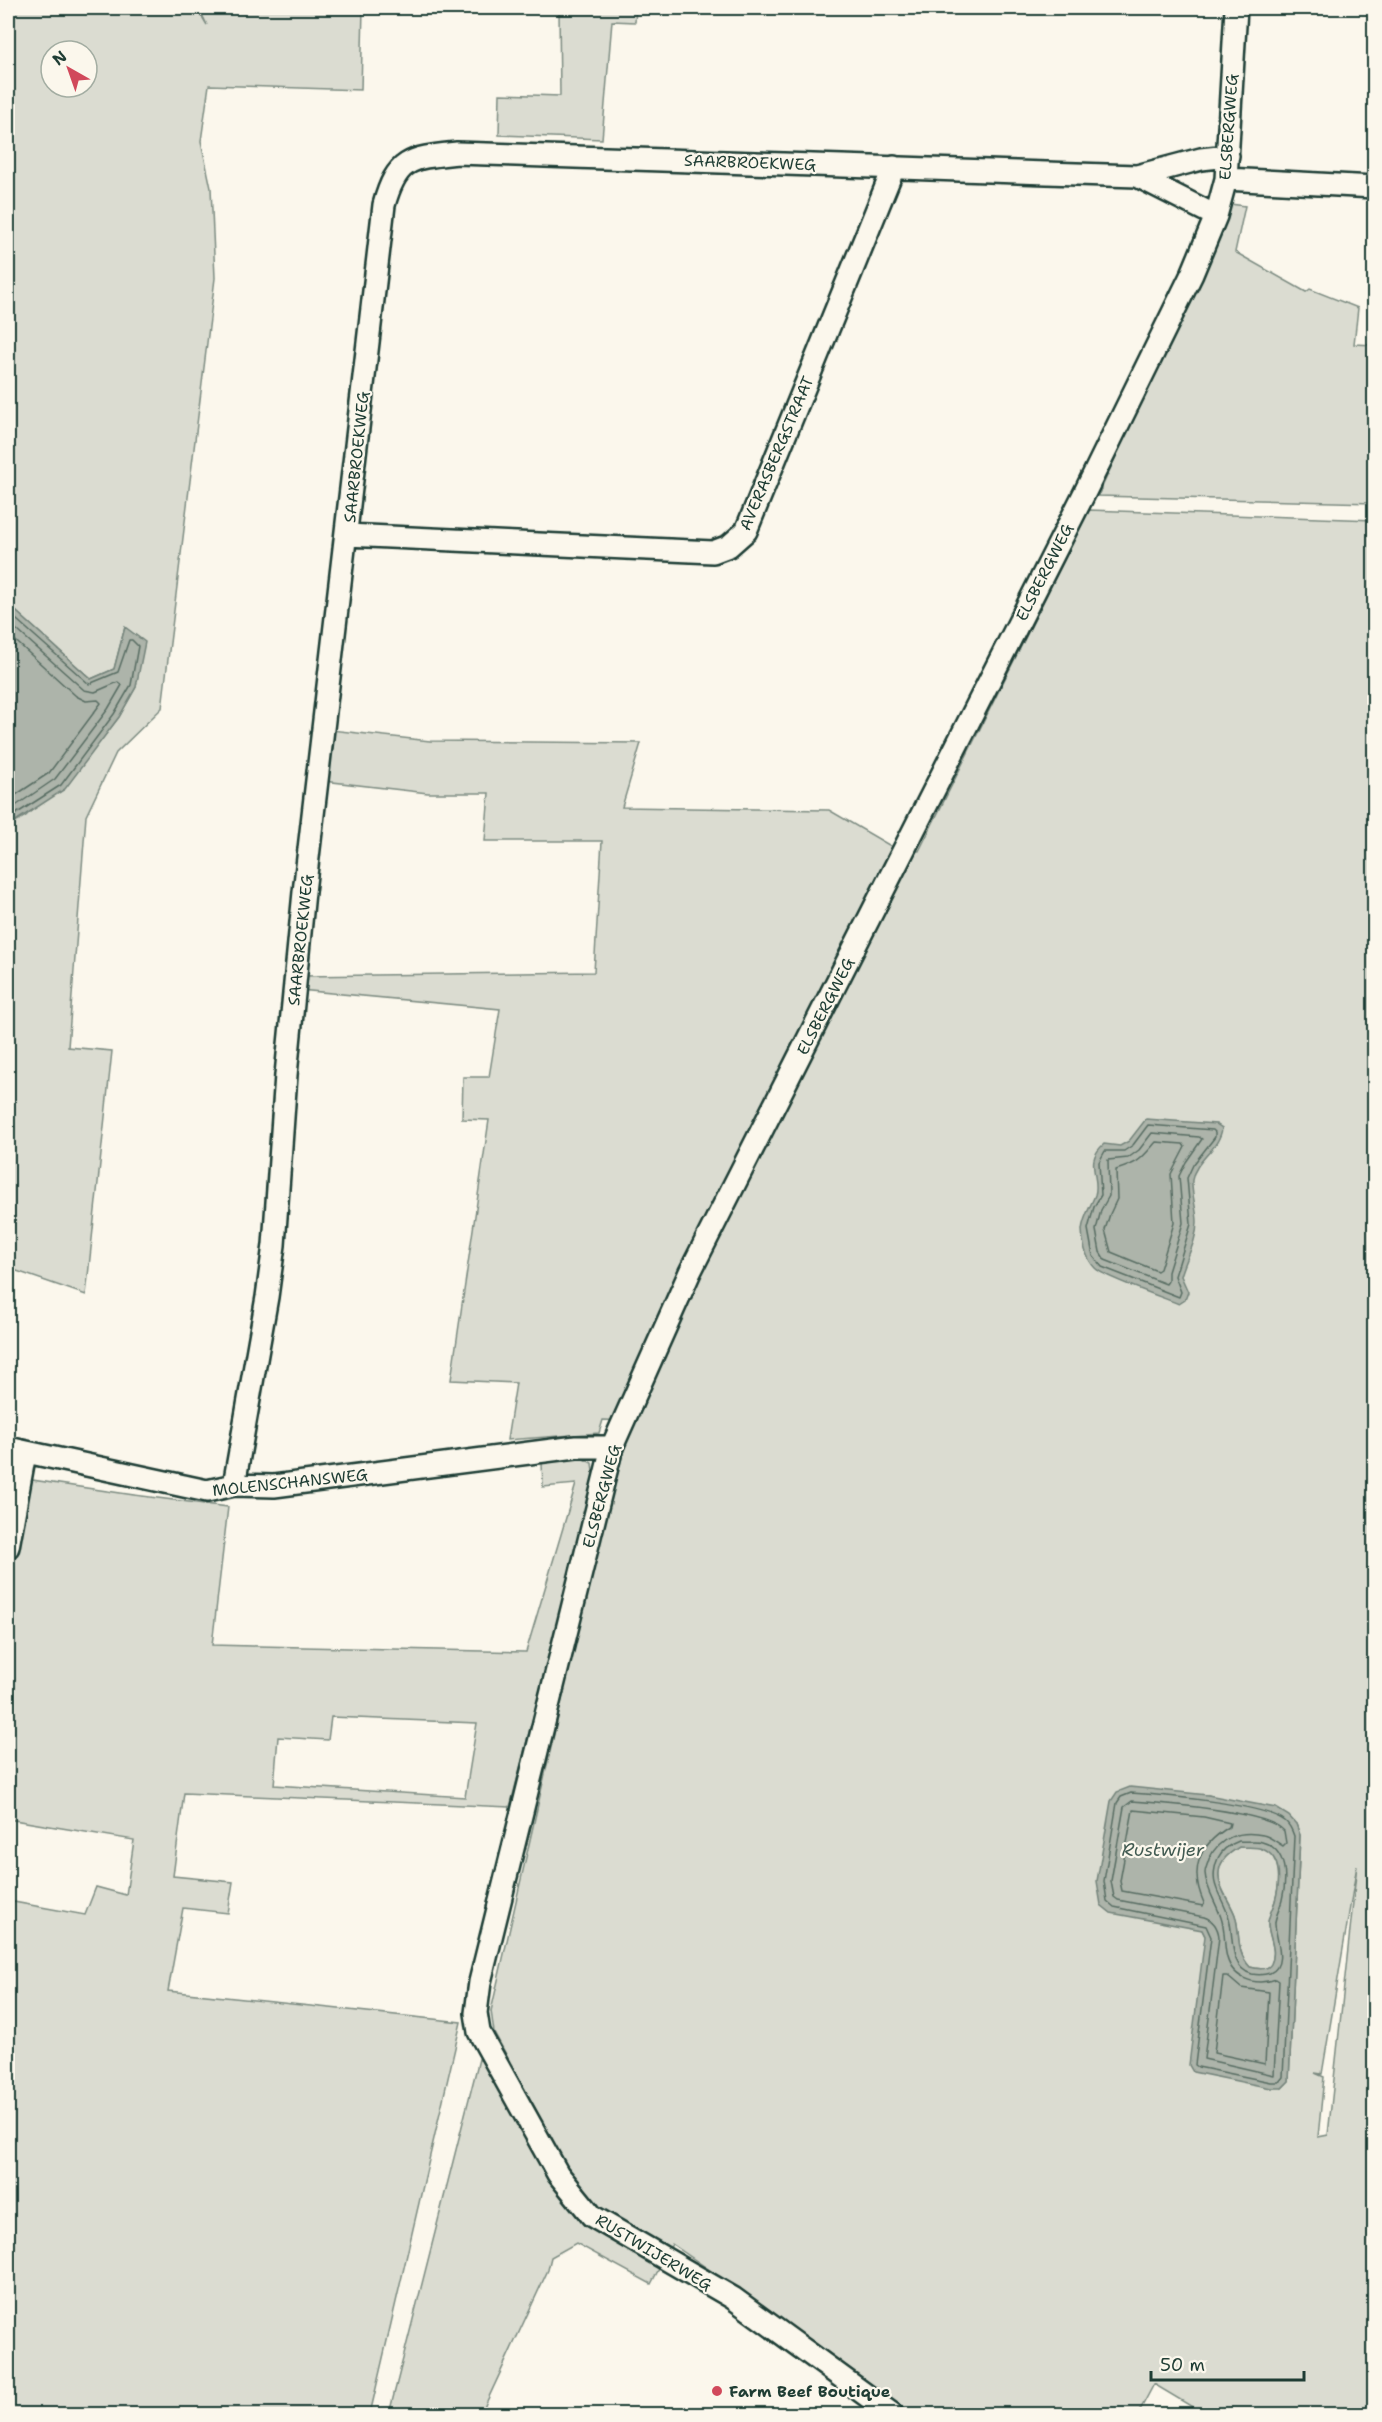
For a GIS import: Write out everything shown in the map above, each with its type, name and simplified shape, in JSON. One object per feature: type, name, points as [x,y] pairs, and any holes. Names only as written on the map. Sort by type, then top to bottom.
[{"type":"street","name":"ELSBERGWEG","points":[[479,2032],[476,2013],[480,1982],[612,1447],[690,1272],[1084,494],[1192,274],[1216,216],[1227,179],[1236,8]]},
{"type":"street","name":"SAARBROEKWEG","points":[[234,1485],[274,1245],[286,1075],[304,892],[384,205],[391,180],[404,164],[427,156],[456,153],[1137,176],[1201,159],[1227,156]]},
{"type":"street","name":"AVERASBERGSTRAAT","points":[[347,535],[713,552],[729,546],[746,531],[894,167]]},
{"type":"street","name":"SAARBROEKWEG","points":[[1137,176],[1216,216]]},
{"type":"street","points":[[1227,179],[1374,187]]},
{"type":"street","name":"MOLENSCHANSWEG","points":[[16,1451],[207,1491],[234,1485],[274,1486],[576,1447],[612,1447]]},
{"type":"street","points":[[8,1547],[16,1451]]},
{"type":"street","name":"RUSTWIJERWEG","points":[[479,2032],[558,2174],[592,2216],[733,2298],[892,2415]]},
{"type":"shaded area","points":[[8,8],[197,8],[207,25],[199,8],[363,8],[361,90],[209,85],[201,141],[211,188],[215,278],[162,708],[116,753],[86,816],[68,1047],[112,1051],[86,1295],[8,1268],[8,826],[26,816],[98,744],[119,717],[136,687],[125,627],[114,669],[91,679],[8,604]]},
{"type":"shaded area","points":[[559,8],[636,8],[635,22],[612,21],[602,139],[499,135],[500,94],[560,96]]},
{"type":"shaded area","points":[[1230,204],[1245,206],[1235,252],[1306,292],[1310,289],[1358,308],[1354,344],[1374,345],[1374,503],[1098,496]]},
{"type":"shaded area","points":[[1089,510],[1374,520],[1374,2414],[1204,2414],[1154,2384],[1138,2414],[912,2414],[817,2344],[672,2244],[651,2284],[576,2243],[551,2257],[548,2270],[481,2414],[389,2414],[479,2059],[489,2063],[514,2108],[537,2112],[494,2032],[491,2011],[591,1572],[632,1421],[603,1420],[599,1433],[507,1440],[516,1383],[451,1380],[489,1120],[462,1119],[463,1077],[489,1077],[500,1009],[300,990],[304,976],[594,972],[602,841],[485,841],[489,793],[428,793],[324,781],[331,730],[430,741],[641,743],[622,807],[829,810],[894,848],[919,851]],"holes":[[[1208,1795],[1296,1824],[1300,1835],[1289,2081],[1282,2088],[1202,1930]],[[1357,1865],[1328,2135],[1318,2137],[1324,2077],[1315,2073],[1322,2074]]]},
{"type":"shaded area","points":[[579,1457],[592,1463],[594,1479],[510,1807],[184,1793],[173,1876],[233,1882],[228,1913],[183,1908],[168,1991],[461,2022],[370,2414],[8,2414],[8,1901],[85,1915],[96,1887],[126,1895],[134,1840],[8,1819],[8,1459],[12,1477],[228,1507],[212,1645],[526,1652],[576,1484],[543,1487],[542,1463]],"holes":[[[331,1717],[477,1723],[465,1797],[274,1785],[278,1737],[328,1740]]]},
{"type":"shaded area","points":[[1239,1847],[1262,1848],[1274,1857],[1277,1864],[1279,1878],[1277,1894],[1268,1923],[1273,1959],[1271,1964],[1264,1969],[1250,1967],[1242,1955],[1235,1915],[1219,1877],[1223,1860]]},
{"type":"water","points":[[8,604],[91,679],[114,669],[125,627],[145,642],[136,687],[119,717],[65,789],[8,826]]},
{"type":"water","points":[[1146,1119],[1216,1124],[1222,1128],[1217,1142],[1198,1166],[1192,1180],[1197,1229],[1181,1276],[1188,1292],[1185,1300],[1179,1304],[1100,1272],[1089,1260],[1083,1240],[1084,1221],[1095,1195],[1094,1163],[1098,1151],[1104,1144],[1120,1146],[1129,1141]]},
{"type":"water","name":"Rustwijer","points":[[1130,1787],[1208,1795],[1276,1808],[1289,1816],[1296,1824],[1300,1835],[1289,2081],[1282,2088],[1271,2088],[1193,2072],[1189,2065],[1205,1936],[1202,1930],[1111,1913],[1101,1905],[1097,1881],[1111,1801],[1117,1792]],"holes":[[[1239,1847],[1260,1848],[1269,1853],[1277,1864],[1279,1879],[1277,1894],[1268,1923],[1273,1959],[1271,1964],[1264,1969],[1250,1967],[1242,1955],[1235,1915],[1219,1877],[1223,1860]]]},
{"type":"place","name":"Farm Beef Boutique","points":[[717,2391]]}]
